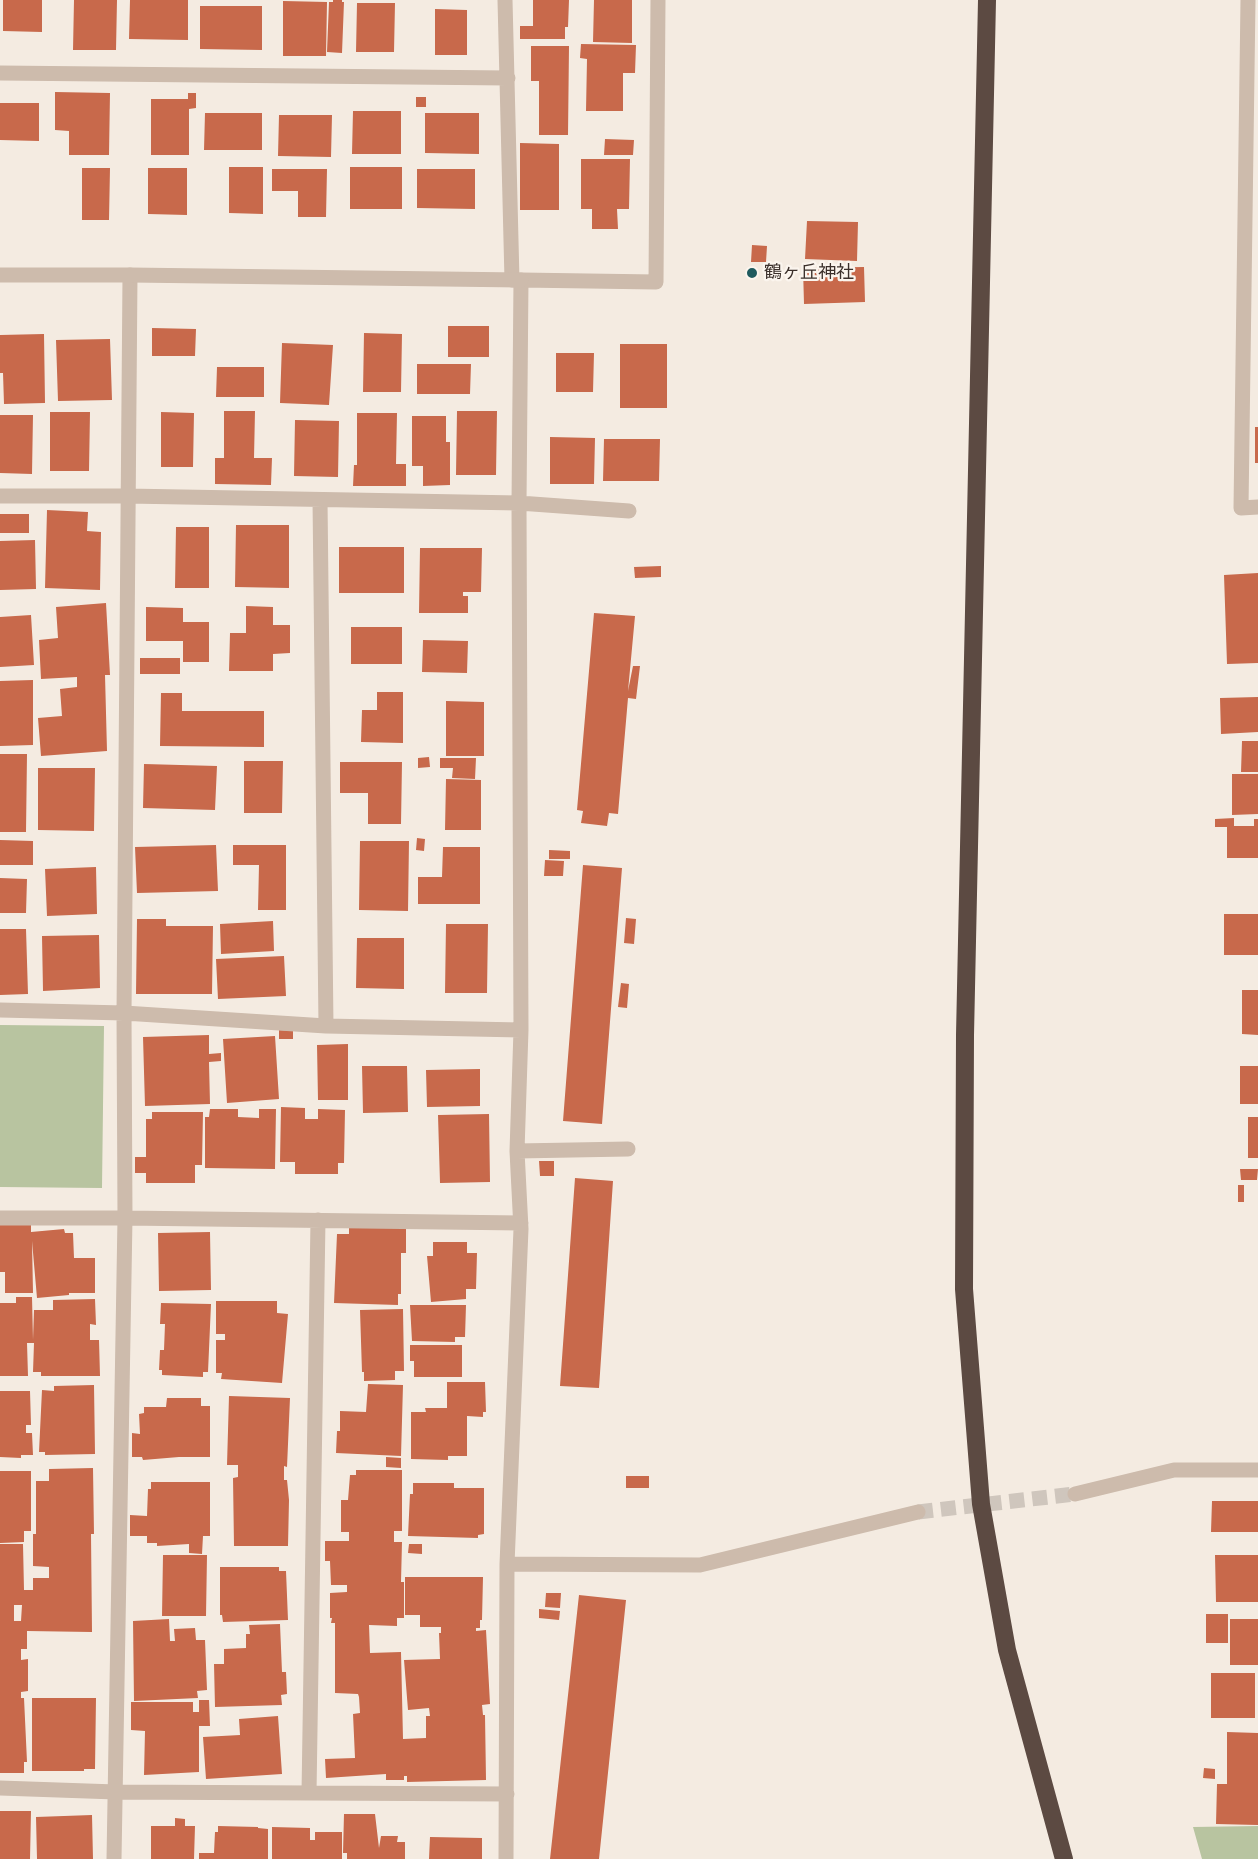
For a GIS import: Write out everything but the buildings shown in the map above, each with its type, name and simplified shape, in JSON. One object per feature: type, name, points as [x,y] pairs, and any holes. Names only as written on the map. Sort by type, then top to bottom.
[{"type":"highway","points":[[987,0],[965,1035],[964,1289],[981,1504],[1007,1650],[1064,1859]]},
{"type":"street","points":[[505,0],[517,280],[521,1030],[518,1151],[521,1223],[507,1564],[506,1859]]},
{"type":"street","points":[[0,275],[656,282],[658,0]]},
{"type":"street","points":[[1248,0],[1251,289],[1241,508],[1258,507]]},
{"type":"street","points":[[0,73],[508,78]]},
{"type":"street","points":[[114,1859],[125,1218],[124,1013],[130,275]]},
{"type":"street","points":[[0,496],[519,503],[630,511]]},
{"type":"street","points":[[320,500],[326,1026]]},
{"type":"street","points":[[0,1010],[124,1013],[326,1026],[521,1030]]},
{"type":"street","points":[[518,1151],[628,1149]]},
{"type":"street","points":[[0,1218],[521,1223]]},
{"type":"street","points":[[309,1793],[318,1220]]},
{"type":"street","points":[[1075,1494],[1174,1470],[1258,1470]]},
{"type":"street","points":[[507,1564],[700,1564],[918,1512]]},
{"type":"street","points":[[0,1788],[116,1792],[507,1794]]},
{"type":"green space","points":[[0,1025],[104,1026],[102,1188],[0,1187]]},
{"type":"green space","points":[[1258,1826],[1258,1859],[1202,1859],[1193,1827]]},
{"type":"tunnel","points":[[918,1512],[1075,1494]]},
{"type":"place","name":"鶴ヶ丘神社","points":[[752,273]]}]
